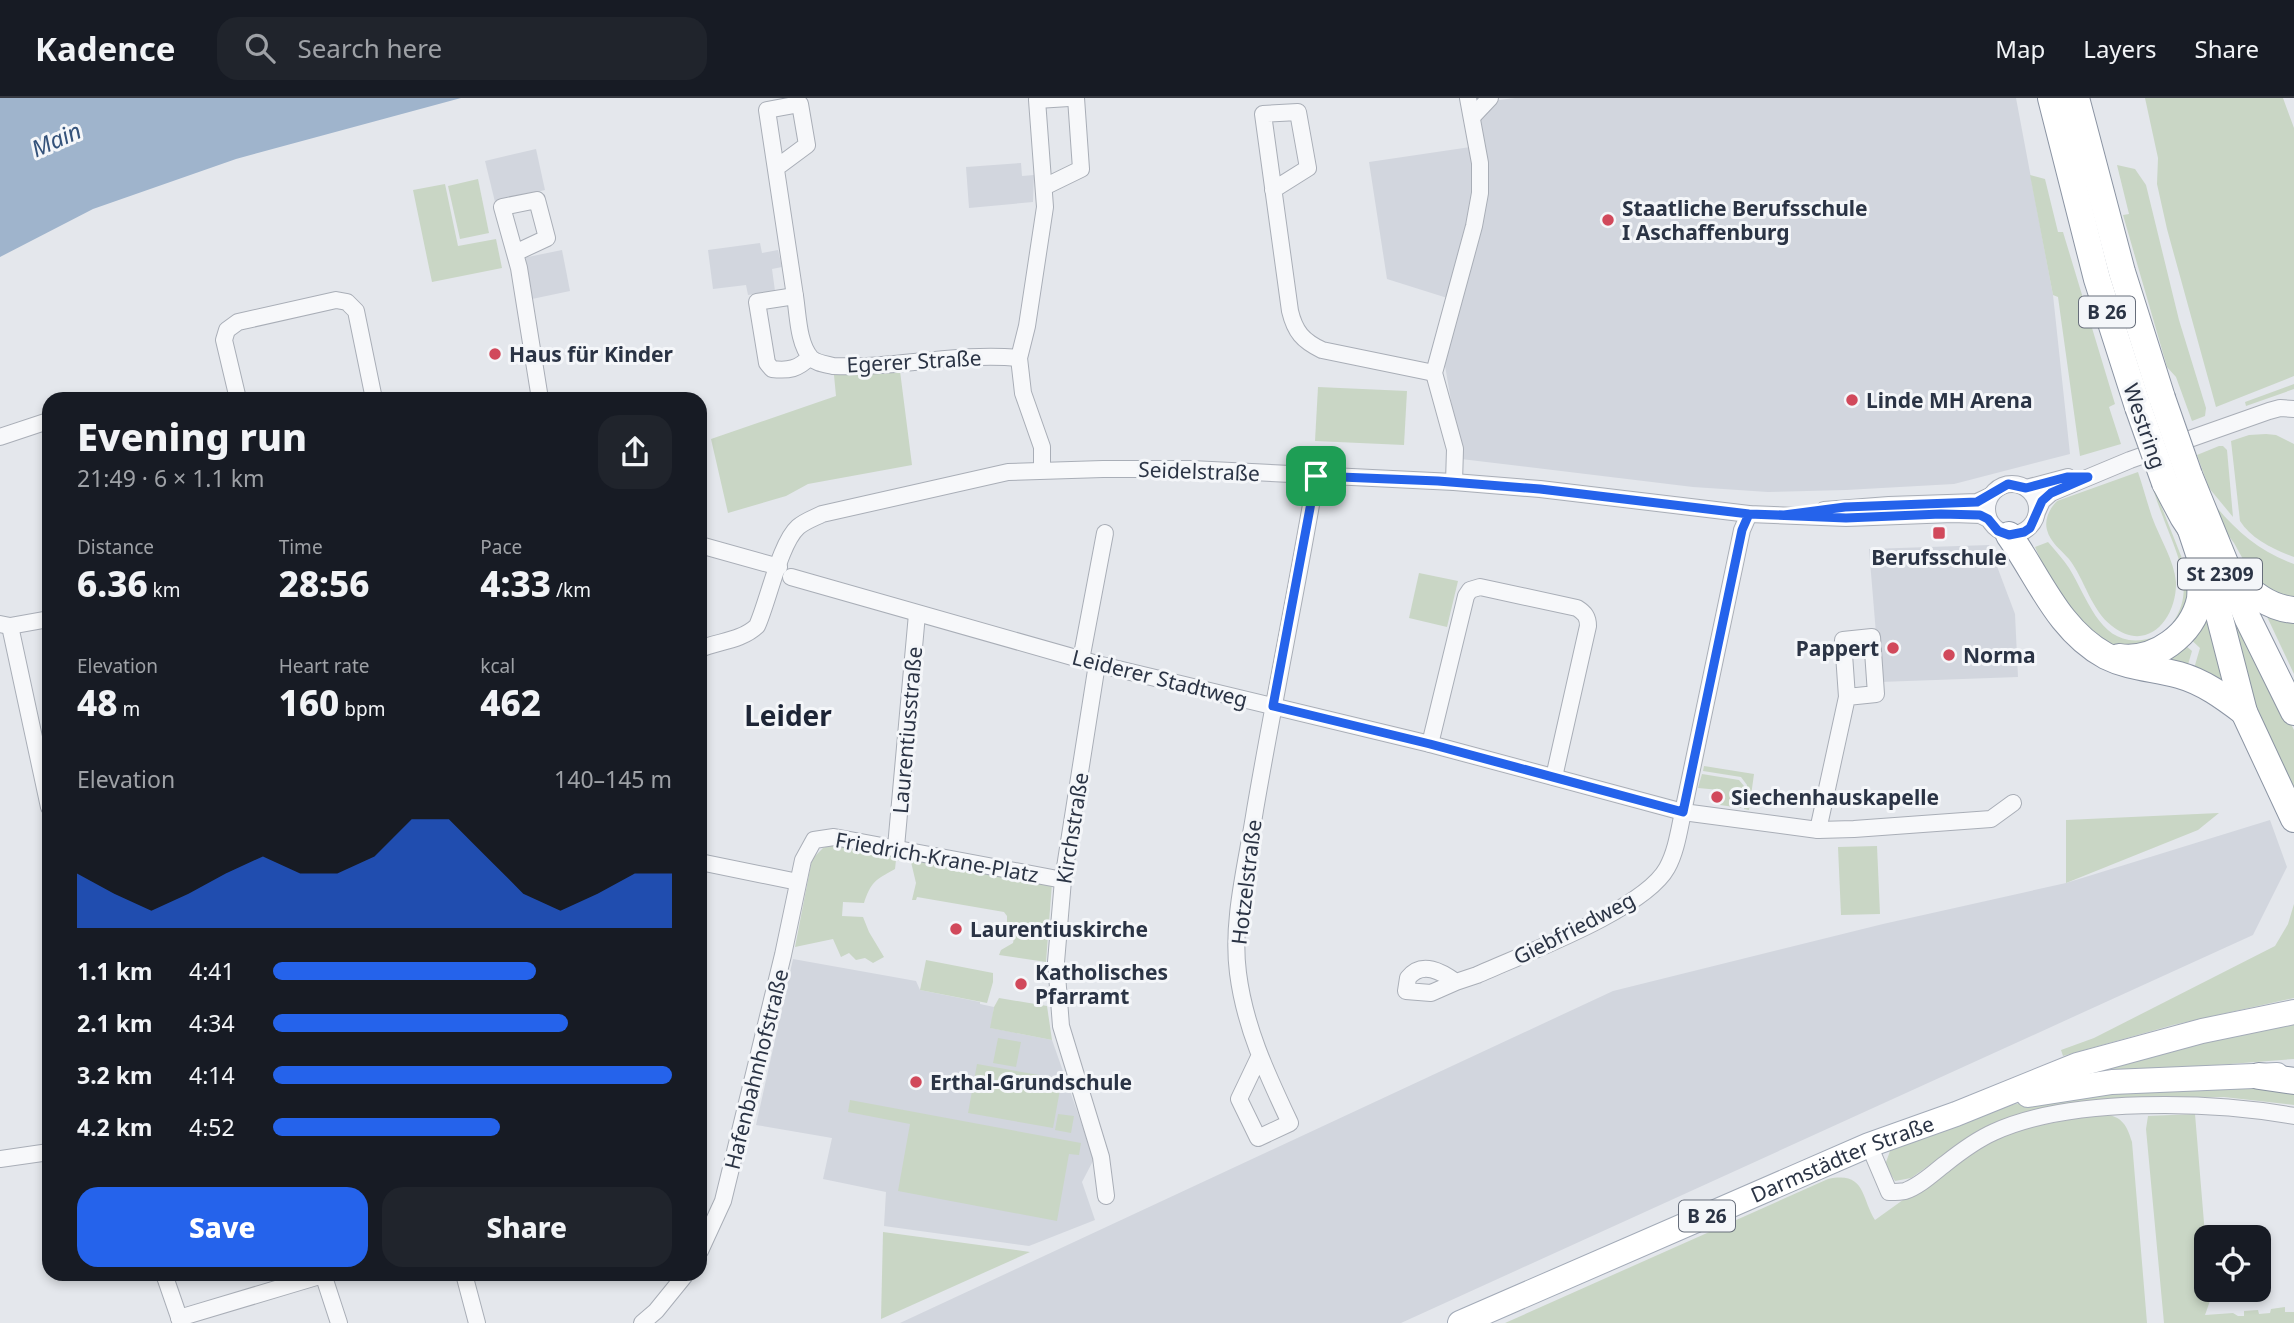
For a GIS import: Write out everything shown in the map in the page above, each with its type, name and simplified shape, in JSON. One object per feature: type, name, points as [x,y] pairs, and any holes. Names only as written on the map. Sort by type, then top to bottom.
[{"type":"highway","name":"B 26","points":[[2051,98],[2092,213]]},
{"type":"highway","name":"B 26","points":[[2076,98],[2092,213]]},
{"type":"highway","name":"Westring","points":[[2092,213],[2191,530],[2248,618]]},
{"type":"highway","name":"Westring","points":[[2177,479],[2226,566],[2294,712]]},
{"type":"highway","points":[[2026,524],[2048,597],[2067,624],[2105,655],[2134,666],[2188,677],[2208,687],[2244,712],[2294,819]]},
{"type":"highway","name":"B 26","points":[[2191,530],[2199,555]]},
{"type":"highway","points":[[2105,655],[2124,658],[2144,656],[2162,649],[2180,636],[2195,613],[2200,599],[2199,555]]},
{"type":"highway","name":"St 2309","points":[[2199,555],[2218,611],[2244,712]]},
{"type":"highway","points":[[2226,566],[2259,598],[2276,607],[2294,610]]},
{"type":"highway","name":"B 26","points":[[2248,618],[2294,688]]},
{"type":"highway","points":[[2259,1076],[2294,1081]]},
{"type":"main road","name":"Darmstädter Straße","points":[[1461,1323],[1869,1145],[1956,1114],[2020,1087],[2100,1058],[2202,1031],[2294,1012]]},
{"type":"main road","name":"Darmstädter Straße","points":[[1956,1114],[2030,1094],[2112,1082],[2294,1074]]},
{"type":"street","points":[[1042,470],[1042,447],[1023,393],[1019,358],[1027,326],[1045,207],[1037,100],[1069,98]]},
{"type":"street","points":[[1044,187],[1081,169],[1076,98]]},
{"type":"street","points":[[1454,482],[1455,449],[1434,373],[1474,226],[1480,193],[1480,163],[1468,98]]},
{"type":"street","points":[[1472,117],[1490,98]]},
{"type":"street","points":[[1273,190],[1308,168],[1298,112],[1263,114],[1273,190],[1290,311],[1294,328],[1301,337],[1322,350],[1434,373]]},
{"type":"street","points":[[776,168],[795,296],[804,345],[810,357],[801,366],[786,370],[772,369],[767,363],[757,302],[795,296]]},
{"type":"street","points":[[515,253],[539,392]]},
{"type":"street","points":[[236,392],[224,340],[227,330],[238,322],[336,300],[347,302],[356,311],[373,392]]},
{"type":"street","name":"Egerer Straße","points":[[810,357],[818,362],[845,366],[998,356],[1019,358]]},
{"type":"street","points":[[2088,477],[2067,477],[2026,488],[2008,484],[2000,487],[1990,496],[1986,509],[1988,519],[1998,531],[2026,524],[2051,493],[2088,477],[2269,411],[2280,408],[2294,409]]},
{"type":"street","points":[[0,437],[42,423]]},
{"type":"street","name":"Seidelstraße","points":[[707,647],[750,633],[757,626],[782,572],[787,545],[796,529],[808,520],[822,514],[1008,472],[1191,469],[1454,482],[1540,489],[1749,514],[1846,518],[1953,514],[1980,515],[1988,519]]},
{"type":"street","name":"Hotzelstraße","points":[[1259,1057],[1239,1099],[1258,1138],[1290,1123],[1259,1057],[1243,1008],[1237,970],[1237,929],[1273,706],[1316,476]]},
{"type":"street","points":[[2026,488],[2033,495],[2026,524]]},
{"type":"street","name":"Seidelstraße","points":[[1784,515],[1845,507],[1977,502],[1990,496]]},
{"type":"street","name":"Giebfriedweg","points":[[1456,982],[1611,914],[1645,892],[1667,869],[1683,812],[1742,530],[1749,514]]},
{"type":"street","name":"Kirchstraße","points":[[1105,533],[1063,880],[1056,962],[1060,1026],[1101,1157],[1105,1196]]},
{"type":"street","name":"Leiderer Stadtweg","points":[[707,546],[917,614],[1089,662],[1430,744],[1683,812],[1818,830],[1991,819],[2014,803]]},
{"type":"street","points":[[1430,744],[1469,590],[1480,587],[1577,608],[1588,619],[1588,626],[1553,777]]},
{"type":"street","name":"Laurentiusstraße","points":[[896,847],[917,614]]},
{"type":"street","points":[[42,620],[5,625],[42,778]]},
{"type":"street","points":[[1818,830],[1847,697]]},
{"type":"street","name":"Friedrich-Krane-Platz","points":[[798,882],[803,860],[814,841],[834,837],[1063,880]]},
{"type":"street","points":[[707,863],[798,882]]},
{"type":"street","name":"Hafenbahnhofstraße","points":[[707,1236],[723,1201],[737,1149],[798,882]]},
{"type":"street","points":[[1869,1145],[1889,1192],[1906,1191],[1923,1182],[1972,1144],[1997,1131],[2064,1112],[2137,1105],[2228,1108],[2294,1116]]},
{"type":"street","points":[[0,1159],[42,1153]]},
{"type":"street","points":[[166,1281],[180,1320],[304,1281]]},
{"type":"street","points":[[325,1281],[339,1323]]},
{"type":"street","points":[[466,1281],[477,1323]]},
{"type":"street","points":[[642,1323],[681,1281]]},
{"type":"shaded area","points":[[2016,98],[2053,295],[2070,454],[1954,484],[1768,492],[1693,487],[1461,459],[1444,360],[1460,302],[1387,279],[1369,162],[1484,145],[1480,117],[1499,100]]},
{"type":"shaded area","points":[[536,149],[545,190],[495,202],[485,161]]},
{"type":"shaded area","points":[[1021,163],[1022,176],[1034,175],[1033,202],[969,208],[966,167]]},
{"type":"shaded area","points":[[760,243],[762,253],[778,250],[782,267],[772,269],[775,291],[748,295],[746,285],[713,289],[708,250]]},
{"type":"shaded area","points":[[562,250],[570,291],[532,299],[523,258]]},
{"type":"shaded area","points":[[1989,545],[2015,614],[2018,677],[1880,682],[1869,549]]},
{"type":"shaded area","points":[[2270,820],[2287,867],[2253,935],[1401,1323],[900,1323],[1613,991],[1883,924],[2066,883]]},
{"type":"shaded area","name":"Erthal-Grundschule","points":[[793,959],[916,981],[920,990],[994,1007],[991,1028],[1052,1040],[1094,1159],[1082,1182],[1095,1220],[1029,1246],[884,1226],[886,1192],[823,1179],[832,1138],[756,1125]]},
{"type":"green space","points":[[2145,98],[2283,98],[2294,128],[2294,376],[2216,407],[2167,229],[2157,184],[2158,158]]},
{"type":"green space","points":[[2117,165],[2135,169],[2146,185],[2179,320],[2206,408],[2205,416],[2192,421],[2176,377],[2167,367],[2123,215],[2129,214]]},
{"type":"green space","points":[[2030,175],[2045,179],[2058,232],[2063,232],[2115,404],[2109,407],[2121,444],[2080,456],[2058,297],[2053,295]]},
{"type":"green space","points":[[478,179],[489,233],[460,239],[448,186]]},
{"type":"green space","points":[[445,184],[458,246],[496,239],[502,268],[432,282],[413,190]]},
{"type":"green space","points":[[900,371],[912,465],[808,484],[786,496],[728,513],[711,439],[836,396],[834,375]]},
{"type":"green space","points":[[2294,384],[2294,389],[2246,406],[2245,402]]},
{"type":"green space","points":[[1318,387],[1407,391],[1404,445],[1315,441]]},
{"type":"green space","points":[[2249,435],[2276,435],[2294,444],[2294,557],[2257,538],[2240,521],[2231,441]]},
{"type":"green space","points":[[2219,446],[2227,450],[2233,517],[2209,488],[2197,455]]},
{"type":"green space","points":[[2147,470],[2189,576],[2190,596],[2174,626],[2173,622],[2183,596],[2182,570]]},
{"type":"green space","points":[[2138,472],[2152,517],[2173,566],[2176,582],[2175,596],[2165,620],[2148,634],[2137,636],[2125,634],[2112,626],[2099,612],[2075,567],[2048,534],[2046,522],[2057,501]]},
{"type":"green space","points":[[2213,503],[2249,540],[2294,564],[2294,602],[2288,602],[2254,579],[2224,530]]},
{"type":"green space","points":[[2048,542],[2069,568],[2092,611],[2111,633],[2124,639],[2139,640],[2158,636],[2152,643],[2125,646],[2109,644],[2085,628],[2064,603],[2035,547]]},
{"type":"green space","points":[[1419,573],[1458,581],[1447,627],[1409,618]]},
{"type":"green space","points":[[2225,593],[2294,730],[2294,799],[2259,729]]},
{"type":"green space","points":[[2201,602],[2229,690],[2193,672],[2200,648],[2185,634]]},
{"type":"green space","points":[[2262,606],[2294,615],[2294,674]]},
{"type":"green space","points":[[2179,640],[2192,651],[2187,668],[2126,660]]},
{"type":"green space","points":[[1704,766],[1754,774],[1749,810],[1744,809],[1747,785],[1741,777],[1703,771]]},
{"type":"green space","points":[[1702,774],[1739,780],[1744,786],[1741,808],[1720,805],[1723,793],[1720,790],[1698,788]]},
{"type":"green space","points":[[2219,813],[2198,830],[2066,883],[2066,820]]},
{"type":"green space","points":[[832,845],[1052,883],[1046,962],[999,955],[1001,950],[1014,940],[1004,912],[917,897],[912,900],[916,883],[911,862],[896,860],[895,869],[875,882],[864,903],[843,902],[842,916],[863,917],[884,957],[873,963],[865,958],[856,960],[849,953],[841,957],[833,939],[795,947],[812,859],[823,848]]},
{"type":"green space","points":[[1877,846],[1880,914],[1841,915],[1838,847]]},
{"type":"green space","points":[[2294,904],[2294,998],[2173,1025],[2063,1056],[2061,1050],[2094,1038],[2275,946],[2288,924]]},
{"type":"green space","points":[[926,960],[993,973],[987,1003],[920,990]]},
{"type":"green space","points":[[999,998],[1047,1006],[1052,1040],[990,1028],[994,1007]]},
{"type":"green space","points":[[2294,1016],[2294,1059],[2075,1076]]},
{"type":"green space","points":[[998,1038],[1021,1042],[1016,1067],[993,1063]]},
{"type":"green space","points":[[977,1064],[1062,1079],[1053,1128],[968,1113]]},
{"type":"green space","points":[[2157,1084],[2294,1089],[2294,1105],[2224,1097],[2117,1100],[1951,1150],[1911,1178],[1895,1181],[1885,1165],[1890,1151],[1996,1109],[2066,1095]]},
{"type":"green space","points":[[850,1100],[1081,1143],[1079,1155],[1069,1154],[1057,1221],[898,1191],[910,1124],[848,1112]]},
{"type":"green space","points":[[1058,1114],[1074,1116],[1071,1133],[1055,1130]]},
{"type":"green space","points":[[2100,1114],[2113,1116],[2121,1121],[2132,1142],[2147,1323],[1505,1323],[1828,1179],[1849,1179],[1856,1183],[1875,1220],[1974,1149],[2020,1129]]},
{"type":"green space","points":[[2195,1114],[2204,1225],[2194,1225],[2194,1302],[2210,1302],[2205,1315],[2233,1313],[2244,1316],[2244,1311],[2270,1313],[2271,1309],[2285,1307],[2285,1312],[2294,1312],[2294,1323],[2164,1323],[2146,1129],[2148,1116]]},
{"type":"green space","points":[[883,1232],[1030,1252],[881,1319]]},
{"type":"water","name":"Main","points":[[0,98],[461,98],[236,159],[93,209],[0,257]]},
{"type":"place","name":"Staatliche Berufsschule I Aschaffenburg","points":[[1608,220]]},
{"type":"place","name":"Haus für Kinder","points":[[495,354]]},
{"type":"place","name":"Linde MH Arena","points":[[1852,400]]},
{"type":"place","name":"Berufsschule","points":[[1939,533]]},
{"type":"place","name":"Pappert","points":[[1893,648]]},
{"type":"place","name":"Norma","points":[[1949,655]]},
{"type":"place","name":"Siechenhauskapelle","points":[[1717,797]]},
{"type":"place","name":"Laurentiuskirche","points":[[956,929]]},
{"type":"place","name":"Katholisches Pfarramt","points":[[1021,984]]},
{"type":"place","name":"Erthal-Grundschule","points":[[916,1082]]},
{"type":"district","name":"Leider","points":[[788,715]]},
{"type":"route","points":[[1316,476],[1273,706],[1430,744],[1683,812],[1742,530],[1749,514],[1784,515],[1845,507],[1977,502],[2008,484],[2026,488],[2067,477],[2088,477],[2051,493],[2042,501],[2030,528],[2017,535],[2009,535],[1998,531],[1988,519],[1980,515],[1846,518],[1749,514],[1540,489],[1316,476]]}]
